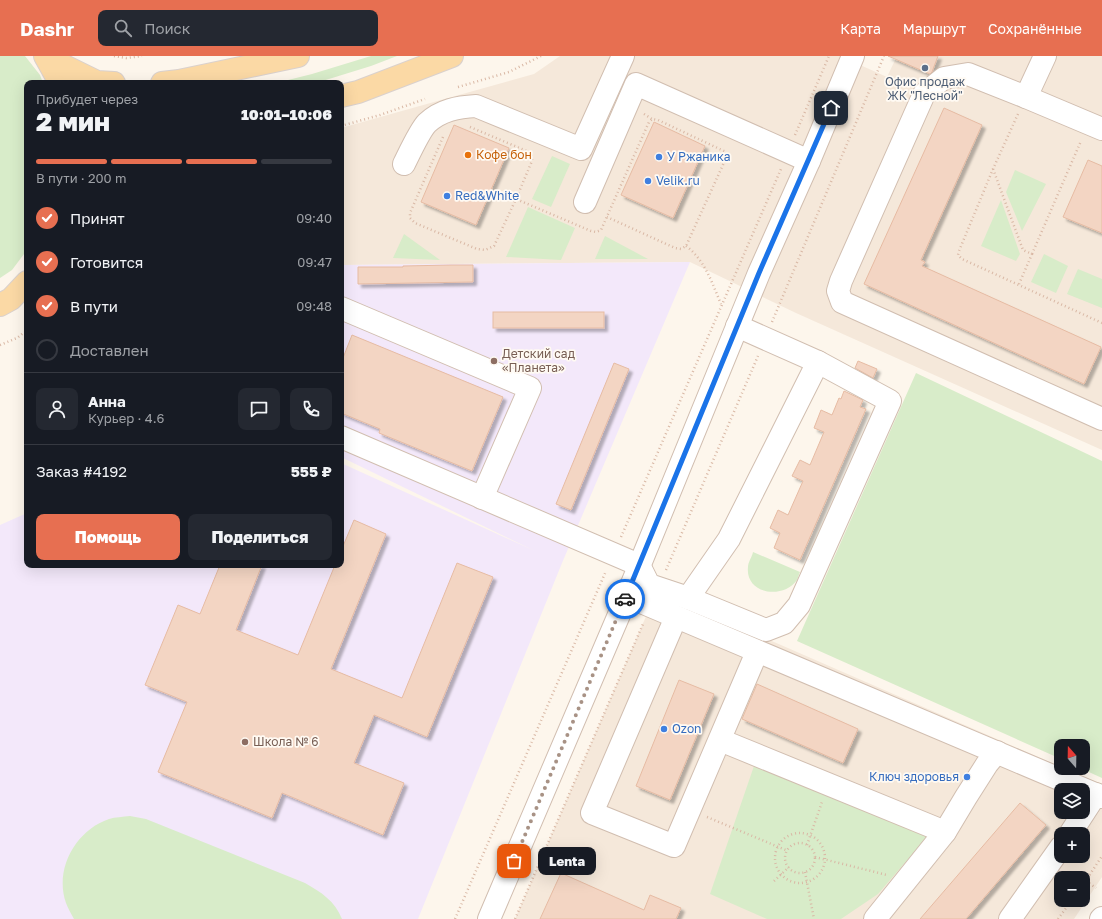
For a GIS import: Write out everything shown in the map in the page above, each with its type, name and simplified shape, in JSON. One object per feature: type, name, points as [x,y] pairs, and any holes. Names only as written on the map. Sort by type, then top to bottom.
[{"type":"main road","points":[[183,80],[298,56]]},
{"type":"main road","points":[[344,95],[358,92],[452,56]]},
{"type":"main road","points":[[46,57],[58,80]]},
{"type":"main road","points":[[46,57],[93,80]]},
{"type":"main road","points":[[0,305],[11,299],[24,285]]},
{"type":"street","points":[[404,164],[426,124],[441,113],[458,107],[476,106],[581,149],[623,56]]},
{"type":"street","points":[[489,919],[627,596],[759,273],[809,161],[853,56]]},
{"type":"street","points":[[1026,97],[1045,56]]},
{"type":"street","points":[[1095,126],[968,74],[944,78],[924,94],[841,280],[838,291],[842,302],[1102,419]]},
{"type":"street","points":[[585,202],[636,84],[809,161]]},
{"type":"street","points":[[344,309],[530,388],[482,498]]},
{"type":"street","points":[[344,438],[639,565],[649,585],[688,598],[766,630],[784,623],[799,605],[890,401],[818,362],[738,326]]},
{"type":"street","points":[[688,598],[728,538],[818,362]]},
{"type":"street","points":[[627,596],[1099,796],[1075,827]]},
{"type":"street","points":[[676,617],[592,814],[674,846],[757,652]]},
{"type":"street","points":[[720,740],[946,832]]},
{"type":"street","points":[[875,919],[946,832],[966,797],[997,752]]},
{"type":"street","points":[[1010,919],[1054,857]]},
{"type":"path","points":[[114,56],[126,58],[142,56]]},
{"type":"path","points":[[456,919],[829,56]]},
{"type":"path","points":[[1026,97],[993,169],[958,255],[962,259],[1102,323]]},
{"type":"path","points":[[516,199],[596,232],[601,230],[649,122],[652,119],[658,120],[726,152],[727,156],[686,246],[681,249],[675,248],[607,217]]},
{"type":"path","points":[[444,133],[410,213],[410,218],[415,223],[477,249],[485,250],[494,246],[516,199],[532,161],[532,156],[529,152],[463,124]]},
{"type":"path","points":[[1019,284],[1032,254],[1095,126]]},
{"type":"path","points":[[993,169],[1023,250],[1032,254]]},
{"type":"path","points":[[686,246],[701,260],[721,304]]},
{"type":"path","points":[[0,345],[17,338],[24,332]]},
{"type":"path","points":[[807,845],[828,784]]},
{"type":"path","points":[[689,810],[788,851]]},
{"type":"path","points":[[798,833],[806,833],[810,835],[820,842],[824,849],[825,860],[821,873],[815,879],[807,882],[799,883],[790,881],[781,874],[775,862],[775,854],[778,846],[790,835],[798,833]]},
{"type":"path","points":[[799,843],[807,845],[812,849],[815,857],[813,866],[805,872],[795,872],[789,867],[786,860],[788,851],[795,844],[799,843]]},
{"type":"path","points":[[1090,875],[1102,856]]},
{"type":"path","points":[[815,857],[907,879]]},
{"type":"path","points":[[774,881],[789,867]]},
{"type":"path","points":[[805,872],[814,919]]},
{"type":"path","points":[[1090,884],[1096,888]]},
{"type":"path","points":[[1058,919],[1067,907]]},
{"type":"shaded area","points":[[560,56],[840,56],[887,77],[897,56],[1102,56],[1102,450],[796,313],[690,262],[344,265],[344,127],[534,74]]},
{"type":"shaded area","name":"Школа № 6","points":[[690,262],[562,563],[418,919],[0,919],[0,525],[24,514],[24,568],[344,568],[344,464],[535,551],[344,458],[344,265]]},
{"type":"shaded area","points":[[657,591],[1054,764],[1054,775],[1081,775],[1102,784],[1102,877],[1090,895],[1090,871],[1054,871],[1054,907],[1082,907],[1074,919],[515,919]]},
{"type":"green space","points":[[0,56],[25,56],[40,75],[42,80],[24,80],[24,254],[12,270],[0,278]]},
{"type":"green space","points":[[371,56],[397,56],[326,80],[288,80]]},
{"type":"green space","points":[[552,156],[570,164],[551,207],[532,199]]},
{"type":"green space","points":[[1015,170],[1046,184],[1022,231],[1006,192]]},
{"type":"green space","points":[[1001,200],[1020,254],[1016,261],[981,246]]},
{"type":"green space","points":[[528,207],[575,228],[561,260],[506,257]]},
{"type":"green space","points":[[404,234],[440,260],[393,258]]},
{"type":"green space","points":[[605,236],[648,259],[595,259]]},
{"type":"green space","points":[[1044,254],[1068,266],[1056,293],[1031,282]]},
{"type":"green space","points":[[1078,269],[1102,279],[1102,308],[1067,294]]},
{"type":"green space","points":[[916,373],[1102,461],[1102,778],[1090,773],[1090,739],[1054,739],[1054,756],[797,641]]},
{"type":"green space","points":[[753,552],[800,572],[797,580],[791,586],[775,592],[758,588],[752,583],[749,576],[748,565]]},
{"type":"green space","points":[[755,763],[927,837],[878,894],[841,919],[767,919],[710,894]]},
{"type":"green space","points":[[130,816],[146,819],[305,883],[327,898],[336,907],[342,919],[74,919],[66,903],[63,890],[63,877],[71,852],[78,841],[97,824],[111,818]]},
{"type":"building","name":"Офис продаж ЖК \"Лесной\"","points":[[888,56],[938,56],[930,74]]},
{"type":"building","points":[[944,108],[982,125],[921,260],[925,262],[922,266],[1101,347],[1084,384],[864,284]]},
{"type":"building","points":[[654,122],[705,146],[673,218],[621,195]]},
{"type":"building","points":[[454,125],[509,148],[476,225],[421,202]]},
{"type":"building","points":[[1088,160],[1102,166],[1102,233],[1063,217]]},
{"type":"building","points":[[473,265],[473,282],[358,284],[358,267]]},
{"type":"building","points":[[493,312],[604,312],[604,328],[493,328]]},
{"type":"building","points":[[352,335],[503,397],[472,471],[379,433],[380,429],[344,414],[344,355]]},
{"type":"building","points":[[858,361],[877,369],[873,378],[855,368]]},
{"type":"building","points":[[614,363],[629,369],[571,510],[556,504]]},
{"type":"building","points":[[844,391],[863,400],[860,407],[866,409],[800,560],[774,548],[780,533],[770,528],[778,510],[788,515],[803,481],[792,476],[800,460],[810,465],[824,432],[814,428],[821,410],[832,415],[839,398],[841,399]]},
{"type":"building","points":[[354,520],[386,534],[331,669],[402,698],[457,563],[493,577],[427,737],[374,715],[354,763],[404,783],[383,835],[282,793],[272,818],[158,772],[187,702],[145,685],[178,605],[200,614],[219,568],[261,568],[236,630],[298,655],[334,568],[344,568],[344,544]]},
{"type":"building","points":[[679,680],[714,694],[670,800],[636,786]]},
{"type":"building","points":[[757,684],[858,729],[843,763],[742,719]]},
{"type":"building","points":[[1020,803],[1046,825],[966,919],[920,919]]},
{"type":"building","points":[[561,873],[644,910],[650,895],[681,908],[676,919],[540,919]]},
{"type":"way so far","points":[[514,861],[625,599]]},
{"type":"place","name":"Офис продаж ЖК \"Лесной\"","points":[[925,68]]},
{"type":"place","name":"Кофе бон","points":[[468,155]]},
{"type":"place","name":"У Ржаника","points":[[659,157]]},
{"type":"place","name":"Velik.ru","points":[[648,181]]},
{"type":"place","name":"Red&White","points":[[447,196]]},
{"type":"place","name":"Детский сад «Планета»","points":[[494,361]]},
{"type":"place","name":"Ozon","points":[[664,729]]},
{"type":"place","name":"Школа № 6","points":[[245,742]]},
{"type":"place","name":"Ключ здоровья","points":[[967,777]]},
{"type":"place","name":"Lenta","points":[[514,861]]},
{"type":"route","points":[[625,599],[759,273],[831,108]]}]
